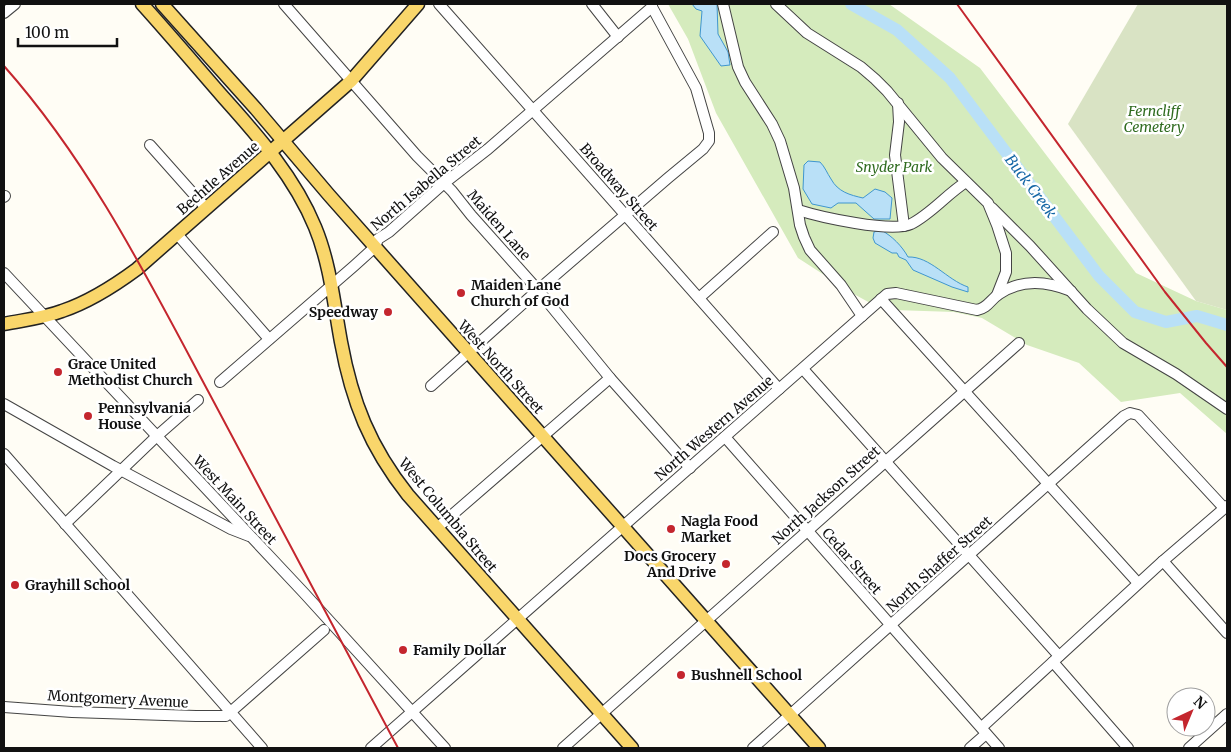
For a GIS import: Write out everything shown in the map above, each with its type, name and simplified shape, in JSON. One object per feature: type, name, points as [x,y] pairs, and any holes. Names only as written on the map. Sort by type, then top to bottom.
[{"type":"main road","points":[[142,4],[270,152]]},
{"type":"main road","name":"West North Street","points":[[162,4],[468,353],[819,748]]},
{"type":"main road","name":"Bechtle Avenue","points":[[4,324],[60,312],[88,300],[121,281],[351,81],[418,4]]},
{"type":"main road","name":"West Columbia Street","points":[[270,152],[290,181],[315,227],[322,247],[331,286],[348,374],[361,417],[373,444],[393,476],[437,528],[632,748]]},
{"type":"street","points":[[4,13],[15,4]]},
{"type":"street","name":"Maiden Lane","points":[[284,4],[538,290],[610,378],[690,468]]},
{"type":"street","name":"Broadway Street","points":[[439,4],[779,390]]},
{"type":"street","points":[[592,4],[618,37]]},
{"type":"street","points":[[723,4],[738,67],[780,141],[792,178],[800,224],[810,250],[841,285],[862,316]]},
{"type":"street","points":[[776,4],[807,33],[875,79],[898,103],[926,140],[1122,343],[1201,390],[1227,409]]},
{"type":"street","points":[[431,386],[538,290],[703,149],[708,141],[709,133],[696,88],[652,6]]},
{"type":"street","name":"North Isabella Street","points":[[220,382],[375,247],[378,239],[389,232],[443,184],[488,149],[652,6]]},
{"type":"street","points":[[898,103],[899,122],[895,155],[904,226]]},
{"type":"street","points":[[150,145],[206,208]]},
{"type":"street","points":[[798,210],[848,222],[895,227],[904,226],[917,220],[966,182]]},
{"type":"street","points":[[988,203],[1006,253],[1006,272],[997,295]]},
{"type":"street","points":[[699,298],[773,232]]},
{"type":"street","points":[[177,234],[269,339]]},
{"type":"street","name":"West Main Street","points":[[4,272],[252,537],[445,748]]},
{"type":"street","name":"North Western Avenue","points":[[371,748],[725,438],[886,294],[896,293],[977,310],[987,306],[997,295],[1008,289],[1030,283],[1049,284],[1071,291]]},
{"type":"street","points":[[881,300],[1138,583]]},
{"type":"street","name":"North Jackson Street","points":[[563,748],[1019,343]]},
{"type":"street","points":[[803,369],[969,555],[1128,748]]},
{"type":"street","points":[[437,528],[610,378]]},
{"type":"street","points":[[66,524],[157,436],[198,400]]},
{"type":"street","points":[[4,404],[121,471],[231,529],[252,537]]},
{"type":"street","name":"North Shaffer Street","points":[[753,748],[1124,416],[1130,413],[1134,414],[1144,422],[1226,507]]},
{"type":"street","name":"Cedar Street","points":[[725,438],[998,748]]},
{"type":"street","points":[[4,454],[262,748]]},
{"type":"street","points":[[970,748],[984,731],[1056,659],[1138,583],[1226,507]]},
{"type":"street","points":[[1163,561],[1227,633]]},
{"type":"street","points":[[231,713],[324,630]]},
{"type":"street","name":"Montgomery Avenue","points":[[4,707],[72,712],[222,717],[231,713]]},
{"type":"street","points":[[1189,748],[1227,714]]},
{"type":"green space","name":"Snyder Park","points":[[668,4],[889,4],[980,68],[1136,273],[1196,301],[1227,310],[1227,434],[1180,393],[1121,402],[1079,363],[1027,345],[982,318],[954,312],[894,310],[872,304],[798,258],[716,113],[688,39]]},
{"type":"green space","name":"Ferncliff Cemetery","points":[[1138,4],[1227,4],[1227,310],[1196,301],[1068,124]]},
{"type":"water","points":[[692,4],[717,4],[718,34],[728,52],[730,65],[721,66],[700,36],[702,11],[696,9]]},
{"type":"water","points":[[808,161],[820,162],[837,187],[849,194],[863,198],[875,189],[885,192],[892,198],[890,219],[874,219],[856,203],[838,203],[831,208],[812,204],[803,189],[804,165]]},
{"type":"water","points":[[881,230],[903,249],[908,257],[924,260],[931,264],[960,284],[968,287],[968,292],[913,270],[906,260],[899,257],[897,253],[892,253],[875,243],[873,238],[874,232]]},
{"type":"waterway","name":"Buck Creek","points":[[851,4],[897,30],[950,78],[1099,276],[1135,312],[1166,322],[1197,316],[1227,325]]},
{"type":"railway","points":[[957,4],[1165,292],[1227,367]]},
{"type":"railway","points":[[4,66],[64,142],[115,222],[162,306],[398,748]]},
{"type":"place","name":"Maiden Lane Church of God","points":[[461,293]]},
{"type":"place","name":"Speedway","points":[[388,312]]},
{"type":"place","name":"Grace United Methodist Church","points":[[58,372]]},
{"type":"place","name":"Pennsylvania House","points":[[88,416]]},
{"type":"place","name":"Nagla Food Market","points":[[671,529]]},
{"type":"place","name":"Docs Grocery And Drive","points":[[726,564]]},
{"type":"place","name":"Grayhill School","points":[[15,585]]},
{"type":"place","name":"Family Dollar","points":[[403,650]]},
{"type":"place","name":"Bushnell School","points":[[681,675]]}]
